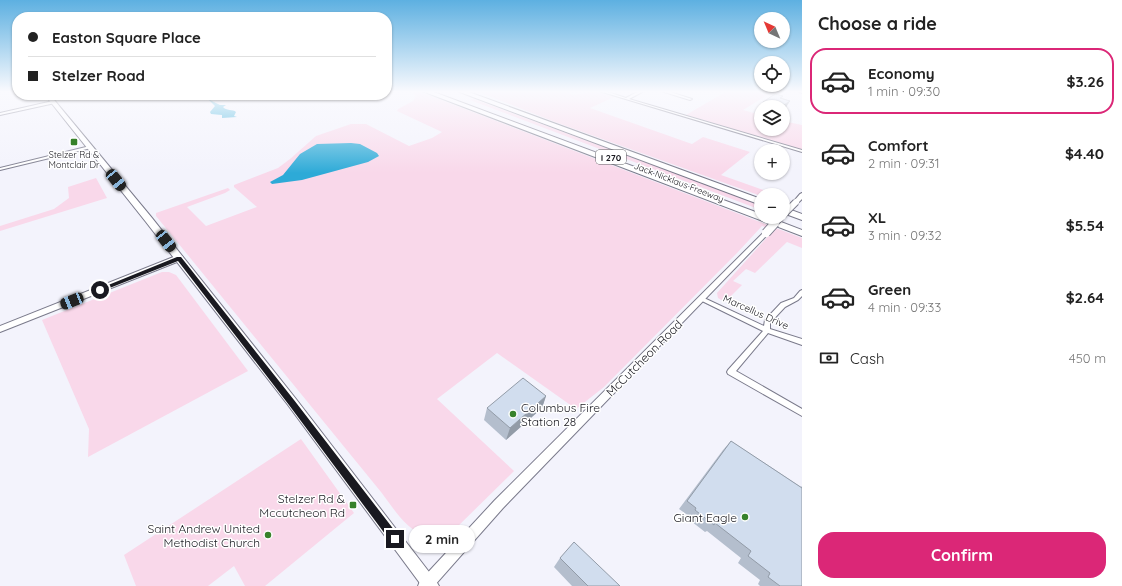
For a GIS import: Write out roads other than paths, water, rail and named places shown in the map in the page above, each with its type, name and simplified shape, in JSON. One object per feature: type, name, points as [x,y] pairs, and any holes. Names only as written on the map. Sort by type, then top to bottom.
[{"type":"highway","points":[[498,118],[802,233]]},
{"type":"highway","name":"Jack Nicklaus Freeway","points":[[511,118],[754,211]]},
{"type":"highway","name":"Jack Nicklaus Freeway","points":[[537,118],[754,199]]},
{"type":"highway","points":[[790,213],[802,217]]},
{"type":"highway","points":[[789,224],[802,229]]},
{"type":"main road","points":[[66,118],[292,402],[428,585]]},
{"type":"main road","name":"McCutcheon Road","points":[[790,208],[802,196]]},
{"type":"main road","name":"McCutcheon Road","points":[[428,585],[499,504],[774,224]]},
{"type":"main road","points":[[0,329],[179,258]]},
{"type":"street","points":[[691,118],[802,151]]},
{"type":"street","points":[[0,170],[90,147]]},
{"type":"street","points":[[802,292],[796,299],[784,305],[767,322],[767,330],[731,372],[802,413]]},
{"type":"street","name":"Marcellus Drive","points":[[702,298],[767,330],[802,342]]},
{"type":"water","points":[[317,144],[360,144],[377,153],[379,156],[368,162],[302,180],[272,184],[270,182],[283,175],[300,154]]},
{"type":"place","name":"Stelzer Rd & Montclair Dr","points":[[74,142]]},
{"type":"place","name":"Columbus Fire Station 28","points":[[513,414]]},
{"type":"place","name":"Stelzer Rd & Mccutcheon Rd","points":[[353,505]]},
{"type":"place","name":"Giant Eagle","points":[[745,517]]},
{"type":"place","name":"Saint Andrew United Methodist Church","points":[[268,535]]}]
